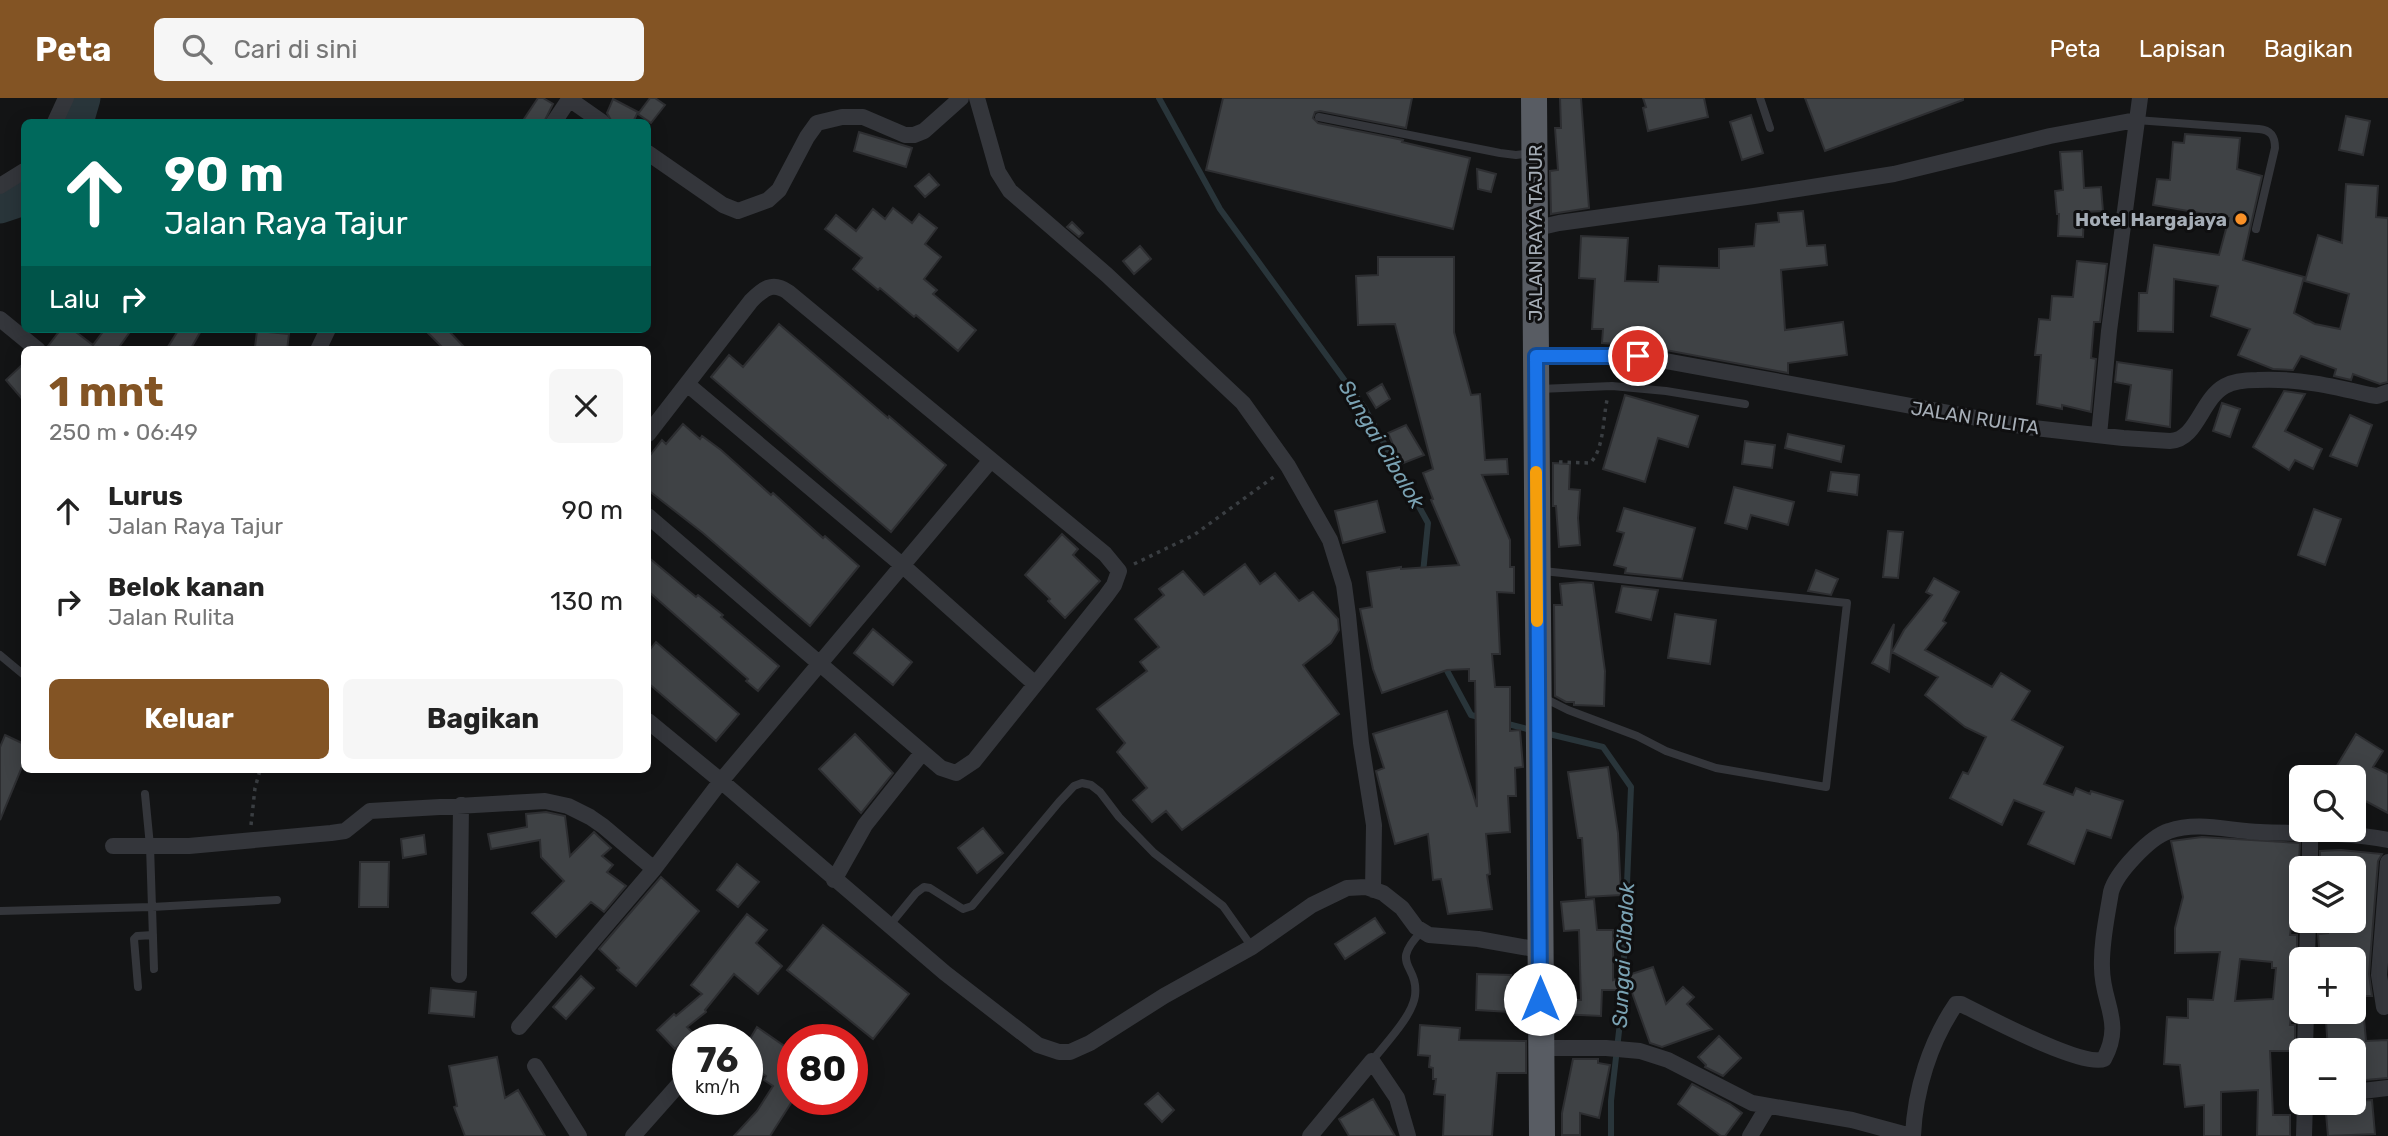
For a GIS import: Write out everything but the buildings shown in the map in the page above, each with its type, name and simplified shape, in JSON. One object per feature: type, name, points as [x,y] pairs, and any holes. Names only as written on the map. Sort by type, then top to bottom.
[{"type":"highway","name":"JALAN RAYA TAJUR","points":[[1534,98],[1542,1136]]},
{"type":"street","points":[[56,119],[66,98]]},
{"type":"street","points":[[651,155],[723,205],[738,211],[768,200],[779,190],[807,136],[817,123],[842,117],[863,117],[905,135],[914,135],[924,131],[961,98]]},
{"type":"street","points":[[977,98],[998,172],[1010,191],[1107,275],[1242,403],[1288,466],[1330,540],[1344,585],[1374,825],[1373,890]]},
{"type":"street","points":[[2099,435],[2105,364],[2140,98]]},
{"type":"street","points":[[556,119],[569,99],[599,119]]},
{"type":"street","points":[[1533,229],[1894,174],[2050,136],[2136,120]]},
{"type":"street","points":[[0,186],[21,173]]},
{"type":"street","points":[[651,430],[751,301],[764,288],[776,286],[789,292],[1112,560],[1119,571],[1106,596],[967,767],[957,773],[948,772],[820,666],[651,519]]},
{"type":"street","points":[[0,319],[33,346]]},
{"type":"street","name":"JALAN RULITA","points":[[1536,356],[1638,356],[1979,419],[2099,435],[2170,440],[2187,435],[2211,398],[2223,387],[2237,382],[2300,380],[2370,396],[2388,392]]},
{"type":"street","points":[[687,384],[902,565],[1034,683]]},
{"type":"street","points":[[519,1027],[654,869],[721,781],[991,460]]},
{"type":"street","points":[[651,723],[889,926],[1031,1040],[1059,1052],[1070,1052],[1090,1043],[1164,996],[1252,947],[1328,895],[1347,888],[1373,890],[1391,897],[1422,931],[1442,937],[1478,939],[1540,950]]},
{"type":"street","points":[[834,880],[865,825],[922,752]]},
{"type":"street","points":[[113,846],[189,846],[340,832],[370,811],[531,800],[568,807],[603,826],[654,869]]},
{"type":"street","points":[[459,975],[461,805]]},
{"type":"street","points":[[1541,1048],[1606,1048],[1647,1053],[1668,1060],[1737,1097],[1768,1107],[1852,1120],[1912,1136],[1918,1092],[1931,1052],[1956,1004],[2049,1046],[2095,1061],[2104,1059],[2108,1052],[2113,1023],[2102,971],[2111,892],[2121,873],[2156,838],[2165,832],[2186,828],[2289,832]]},
{"type":"street","points":[[2366,836],[2388,840]]},
{"type":"street","points":[[2385,1007],[2379,975],[2388,862]]},
{"type":"street","points":[[1310,1136],[1371,1061],[1397,1098],[1408,1136]]},
{"type":"street","points":[[535,1066],[579,1136]]},
{"type":"street","points":[[2366,1091],[2388,1088]]},
{"type":"street","points":[[633,1136],[672,1092]]},
{"type":"street","points":[[1750,1136],[1768,1107]]},
{"type":"street","points":[[2304,1136],[2305,1115]]},
{"type":"lane","points":[[1760,98],[1770,128]]},
{"type":"lane","points":[[1319,117],[1500,153],[1534,153]]},
{"type":"lane","points":[[2136,120],[2259,129],[2272,134],[2275,148],[2256,229]]},
{"type":"lane","points":[[1536,389],[1612,386],[1666,391],[1745,404]]},
{"type":"lane","points":[[1536,571],[1847,603],[1826,787],[1716,768],[1666,751],[1637,736],[1568,710],[1538,701]]},
{"type":"lane","points":[[0,655],[21,672]]},
{"type":"lane","points":[[889,926],[923,887],[930,888],[963,909],[972,906],[1059,802],[1074,786],[1082,783],[1091,785],[1100,792],[1119,817],[1167,865],[1223,906],[1252,947]]},
{"type":"lane","points":[[145,794],[150,846],[153,969]]},
{"type":"lane","points":[[0,911],[276,900]]},
{"type":"lane","points":[[1371,1061],[1410,1010],[1415,997],[1414,985],[1405,952],[1422,931]]},
{"type":"lane","points":[[138,987],[134,939],[137,936],[153,935]]},
{"type":"path","points":[[1536,461],[1583,463],[1593,460],[1598,452],[1605,406],[1612,386]]},
{"type":"path","points":[[1119,571],[1194,535],[1288,466]]},
{"type":"path","points":[[249,841],[259,773]]},
{"type":"waterway","points":[[77,119],[83,98]]},
{"type":"waterway","name":"Sungai Cibalok","points":[[1159,98],[1220,209],[1364,407],[1428,523],[1423,573]]},
{"type":"waterway","points":[[0,206],[21,199]]},
{"type":"waterway","name":"Sungai Cibalok","points":[[1444,665],[1471,715],[1483,718]]},
{"type":"waterway","name":"Sungai Cibalok","points":[[1504,723],[1531,730]]},
{"type":"waterway","name":"Sungai Cibalok","points":[[1545,733],[1603,747],[1631,787],[1622,1005],[1611,1101],[1611,1136]]},
{"type":"slow traffic","points":[[1536,472],[1537,621]]},
{"type":"place","name":"Hotel Hargajaya","points":[[2241,219]]},
{"type":"route","points":[[1540,999],[1536,356],[1638,356]]}]
